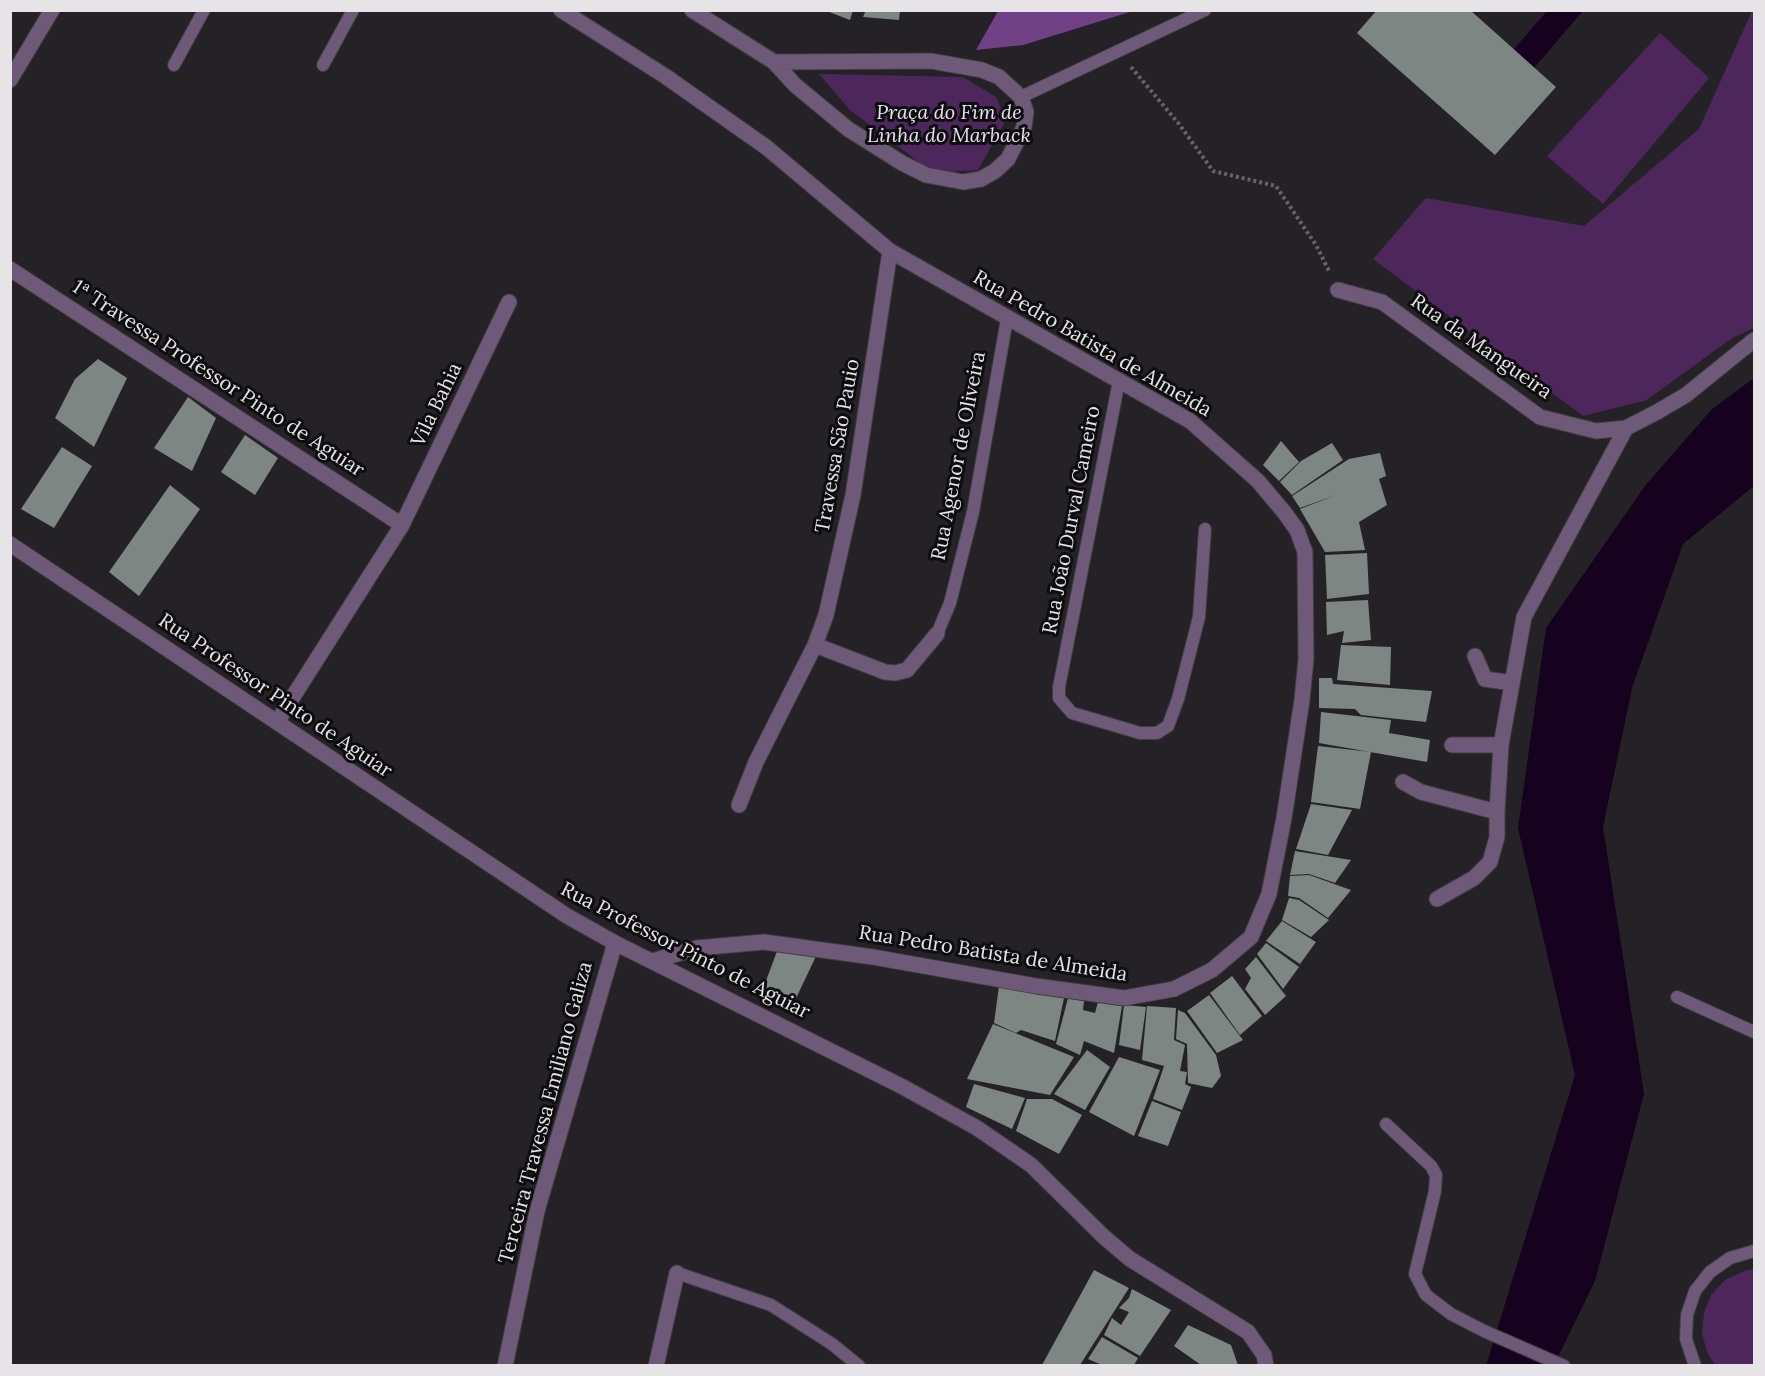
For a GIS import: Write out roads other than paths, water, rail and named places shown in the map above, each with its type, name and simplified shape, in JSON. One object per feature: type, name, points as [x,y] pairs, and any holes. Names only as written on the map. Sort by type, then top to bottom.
[{"type":"street","points":[[10,80],[52,10]]},
{"type":"street","name":"Rua Pedro Batista de Almeida","points":[[561,10],[665,76],[766,147],[890,251],[1190,422],[1242,465],[1284,512],[1297,530],[1305,552],[1306,659],[1302,700],[1284,818],[1269,894],[1251,937],[1212,970],[1174,989],[1124,998],[1045,988],[873,957],[764,942],[697,948],[653,961]]},
{"type":"street","points":[[697,12],[774,62],[825,112],[875,146],[926,174],[963,182],[981,179],[995,171],[1008,159],[1024,127],[1026,112],[1021,97],[999,77],[959,64],[774,62]]},
{"type":"street","name":"Travessa São Pauio","points":[[815,645],[828,605],[853,495],[890,251]]},
{"type":"street","name":"1ª Travessa Professor Pinto de Aguiar","points":[[10,269],[402,525]]},
{"type":"street","name":"Rua da Mangueira","points":[[1338,290],[1382,302],[1540,417],[1596,431],[1626,428],[1686,395],[1755,340]]},
{"type":"street","name":"Vila Bahia","points":[[277,722],[402,525],[509,302]]},
{"type":"street","points":[[1437,899],[1474,878],[1490,862],[1497,837],[1501,745],[1524,617],[1626,428]]},
{"type":"street","name":"Rua Professor Pinto de Aguiar","points":[[10,544],[532,895],[615,943],[903,1087],[977,1128],[1031,1165],[1104,1237],[1130,1259],[1248,1332],[1264,1355],[1266,1365]]},
{"type":"street","points":[[739,805],[756,762],[815,645],[895,674],[907,670],[937,634]]},
{"type":"street","points":[[1475,656],[1485,679],[1512,683]]},
{"type":"street","points":[[1452,745],[1501,745]]},
{"type":"street","points":[[1403,782],[1421,792],[1497,812]]},
{"type":"street","name":"Terceira Travessa Emiliano Galiza","points":[[505,1365],[537,1211],[615,943]]},
{"type":"street","points":[[656,1365],[677,1273]]},
{"type":"lane","points":[[174,65],[204,10]]},
{"type":"lane","points":[[323,65],[353,10]]},
{"type":"lane","points":[[1021,97],[1201,12]]},
{"type":"lane","name":"Rua Agenor de Oliveira","points":[[937,634],[950,603],[974,512],[1007,319]]},
{"type":"lane","name":"Rua João Durval Cameiro","points":[[1119,381],[1075,596],[1059,698],[1072,713],[1151,735],[1165,729],[1178,699],[1199,617],[1205,529]]},
{"type":"lane","points":[[1677,997],[1755,1032]]},
{"type":"lane","points":[[1386,1124],[1431,1166],[1436,1175],[1432,1202],[1417,1259],[1415,1274],[1419,1287],[1437,1304],[1484,1331],[1564,1365]]},
{"type":"lane","points":[[1694,1365],[1686,1339],[1687,1315],[1695,1291],[1710,1272],[1730,1258],[1755,1251]]},
{"type":"lane","points":[[677,1273],[771,1305],[832,1344],[859,1365]]},
{"type":"park label","name":"Praça do Fim de Linha do Marback","points":[[949,124]]}]
